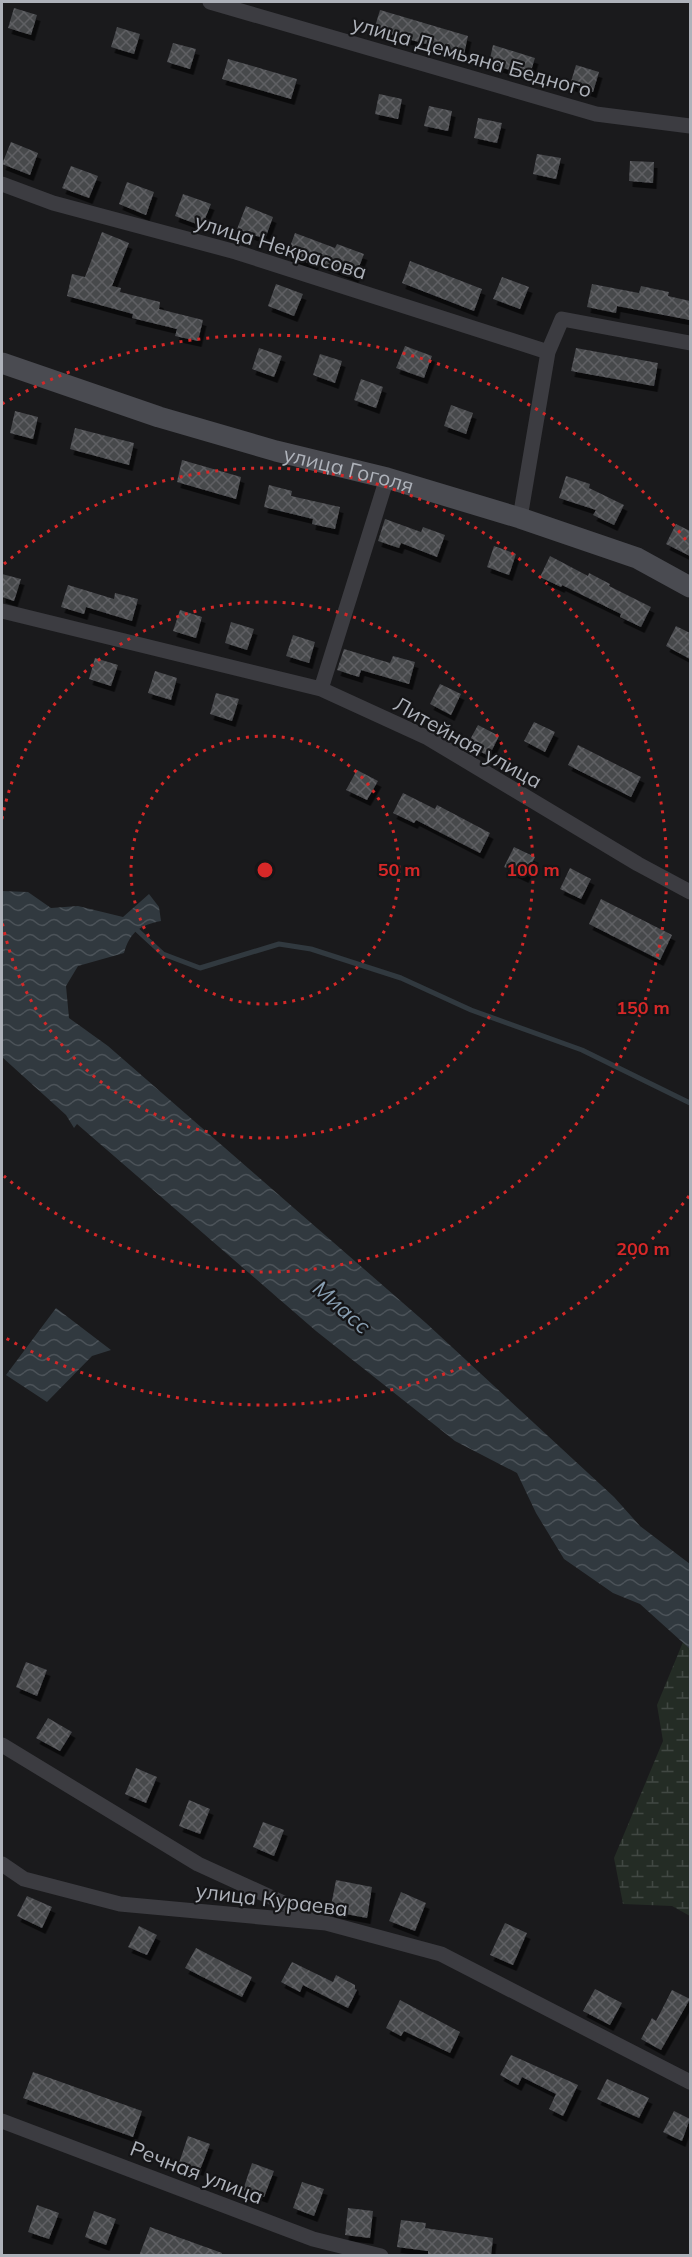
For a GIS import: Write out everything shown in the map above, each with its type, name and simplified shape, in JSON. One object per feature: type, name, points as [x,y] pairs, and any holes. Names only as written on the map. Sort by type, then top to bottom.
[{"type":"street","name":"улица Демьяна Бедного","points":[[210,2],[596,114],[690,126]]},
{"type":"street","name":"улица Некрасова","points":[[2,184],[52,203],[236,252],[548,352]]},
{"type":"street","points":[[520,518],[548,352],[562,319],[690,343]]},
{"type":"street","name":"улица Гоголя","points":[[2,363],[170,421],[276,451],[387,478],[520,518],[637,558],[690,587]]},
{"type":"street","points":[[321,689],[387,478]]},
{"type":"street","name":"Литейная улица","points":[[2,611],[321,689],[428,738],[638,864],[690,892]]},
{"type":"street","points":[[2,1745],[198,1864],[326,1923]]},
{"type":"street","name":"улица Кураева","points":[[2,1864],[24,1879],[120,1904],[326,1923],[441,1954],[690,2082]]},
{"type":"street","name":"Речная улица","points":[[2,2121],[313,2239],[381,2256]]},
{"type":"green space","points":[[683,1642],[690,1649],[690,1916],[672,1906],[623,1904],[614,1858],[663,1741],[657,1705]]},
{"type":"water","name":"Миасс","points":[[2,891],[28,892],[51,908],[78,906],[123,917],[149,894],[159,907],[161,921],[137,931],[129,940],[124,953],[78,966],[66,986],[69,1018],[108,1046],[426,1323],[614,1497],[640,1526],[690,1564],[690,1649],[640,1604],[613,1593],[564,1559],[536,1513],[517,1473],[455,1441],[316,1331],[77,1124],[74,1128],[66,1115],[2,1057]]},
{"type":"water","points":[[56,1308],[111,1350],[92,1356],[47,1402],[6,1375]]},
{"type":"building","points":[[14,8],[37,15],[31,35],[8,28]]},
{"type":"building","points":[[380,10],[468,36],[464,54],[374,30]]},
{"type":"building","points":[[117,27],[140,34],[134,54],[111,47]]},
{"type":"building","points":[[173,43],[196,49],[190,69],[167,62]]},
{"type":"building","points":[[493,45],[535,58],[529,77],[489,63]]},
{"type":"building","points":[[228,59],[297,79],[291,99],[222,79]]},
{"type":"building","points":[[576,65],[599,72],[593,92],[570,85]]},
{"type":"building","points":[[379,94],[402,99],[398,119],[375,114]]},
{"type":"building","points":[[429,106],[452,111],[448,131],[424,126]]},
{"type":"building","points":[[478,118],[502,123],[497,143],[474,138]]},
{"type":"building","points":[[11,142],[38,153],[30,175],[2,164]]},
{"type":"building","points":[[537,154],[561,158],[556,179],[533,174]]},
{"type":"building","points":[[630,161],[654,162],[653,183],[629,181]]},
{"type":"building","points":[[71,166],[98,176],[89,198],[62,188]]},
{"type":"building","points":[[127,182],[154,192],[146,215],[119,204]]},
{"type":"building","points":[[183,194],[211,204],[202,226],[175,216]]},
{"type":"building","points":[[246,206],[273,217],[265,239],[237,229]]},
{"type":"building","points":[[102,232],[129,243],[112,286],[121,288],[120,292],[160,302],[159,309],[203,320],[198,341],[175,336],[177,329],[132,318],[133,314],[67,296],[72,274],[85,277]]},
{"type":"building","points":[[295,233],[335,248],[337,244],[364,254],[355,277],[316,261],[314,265],[287,255]]},
{"type":"building","points":[[410,261],[482,289],[474,311],[402,283]]},
{"type":"building","points":[[502,277],[529,287],[520,309],[493,299]]},
{"type":"building","points":[[276,284],[303,294],[294,316],[268,306]]},
{"type":"building","points":[[592,284],[639,293],[641,286],[669,292],[668,296],[690,301],[690,320],[617,306],[616,313],[587,307]]},
{"type":"building","points":[[405,346],[432,356],[424,378],[396,368]]},
{"type":"building","points":[[259,348],[282,356],[274,377],[252,369]]},
{"type":"building","points":[[576,348],[658,363],[654,386],[571,371]]},
{"type":"building","points":[[320,354],[342,361],[335,383],[313,375]]},
{"type":"building","points":[[361,379],[383,387],[376,408],[354,400]]},
{"type":"building","points":[[451,405],[473,413],[466,434],[444,426]]},
{"type":"building","points":[[15,411],[38,417],[33,439],[10,433]]},
{"type":"building","points":[[75,428],[134,443],[129,465],[70,449]]},
{"type":"building","points":[[182,460],[241,477],[236,499],[177,482]]},
{"type":"building","points":[[566,476],[590,484],[589,488],[624,505],[614,525],[593,515],[596,510],[559,498]]},
{"type":"building","points":[[269,485],[292,491],[291,496],[340,507],[335,529],[312,524],[313,519],[264,507]]},
{"type":"building","points":[[385,519],[421,532],[423,527],[445,535],[437,557],[401,543],[399,548],[378,541]]},
{"type":"building","points":[[676,524],[690,531],[690,556],[666,544]]},
{"type":"building","points":[[494,546],[516,554],[509,575],[487,567]]},
{"type":"building","points":[[550,556],[588,576],[589,573],[651,607],[641,627],[620,617],[621,614],[562,585],[561,587],[540,577]]},
{"type":"building","points":[[2,574],[21,579],[14,601],[2,597]]},
{"type":"building","points":[[68,585],[114,599],[115,593],[138,599],[132,621],[86,607],[84,614],[61,607]]},
{"type":"building","points":[[180,610],[202,617],[196,638],[173,631]]},
{"type":"building","points":[[231,622],[254,629],[247,650],[225,643]]},
{"type":"building","points":[[676,626],[690,633],[690,659],[666,646]]},
{"type":"building","points":[[293,635],[315,642],[309,663],[286,656]]},
{"type":"building","points":[[344,649],[390,663],[393,656],[415,662],[409,684],[361,670],[359,677],[337,670]]},
{"type":"building","points":[[95,658],[118,665],[111,686],[89,679]]},
{"type":"building","points":[[155,671],[177,678],[171,700],[148,693]]},
{"type":"building","points":[[440,684],[461,694],[451,715],[430,704]]},
{"type":"building","points":[[216,693],[239,699],[232,721],[210,714]]},
{"type":"building","points":[[534,722],[555,732],[545,752],[524,741]]},
{"type":"building","points":[[478,725],[499,736],[489,756],[467,745]]},
{"type":"building","points":[[578,745],[641,777],[631,797],[568,765]]},
{"type":"building","points":[[357,770],[378,781],[367,800],[346,790]]},
{"type":"building","points":[[403,793],[435,809],[437,805],[490,833],[480,853],[416,820],[414,823],[393,813]]},
{"type":"building","points":[[514,847],[535,857],[525,877],[504,867]]},
{"type":"building","points":[[570,868],[591,879],[581,899],[560,889]]},
{"type":"building","points":[[601,899],[672,935],[660,960],[589,924]]},
{"type":"building","points":[[26,1662],[47,1670],[37,1696],[16,1687]]},
{"type":"building","points":[[48,1718],[72,1732],[60,1751],[36,1738]]},
{"type":"building","points":[[136,1768],[157,1777],[146,1803],[125,1794]]},
{"type":"building","points":[[189,1800],[210,1809],[200,1834],[179,1826]]},
{"type":"building","points":[[263,1822],[284,1830],[274,1856],[253,1847]]},
{"type":"building","points":[[336,1880],[372,1887],[367,1918],[330,1911]]},
{"type":"building","points":[[401,1892],[426,1903],[415,1931],[389,1921]]},
{"type":"building","points":[[27,1896],[52,1907],[42,1928],[17,1916]]},
{"type":"building","points":[[505,1923],[527,1933],[513,1965],[490,1955]]},
{"type":"building","points":[[139,1926],[157,1935],[147,1955],[128,1947]]},
{"type":"building","points":[[196,1948],[252,1977],[242,1997],[185,1968]]},
{"type":"building","points":[[292,1962],[333,1982],[336,1975],[355,1985],[357,1990],[348,2008],[303,1985],[300,1992],[281,1982]]},
{"type":"building","points":[[595,1989],[622,2003],[610,2025],[583,2011]]},
{"type":"building","points":[[672,1990],[690,1999],[661,2050],[641,2039],[652,2018],[656,2021]]},
{"type":"building","points":[[400,2000],[460,2032],[450,2053],[404,2031],[401,2036],[386,2028]]},
{"type":"building","points":[[511,2055],[578,2085],[563,2116],[549,2109],[556,2094],[522,2077],[518,2085],[500,2075]]},
{"type":"building","points":[[33,2072],[142,2111],[133,2137],[23,2098]]},
{"type":"building","points":[[607,2079],[649,2098],[639,2118],[597,2099]]},
{"type":"building","points":[[674,2111],[690,2119],[682,2141],[663,2132]]},
{"type":"building","points":[[188,2136],[210,2144],[200,2170],[179,2163]]},
{"type":"building","points":[[252,2163],[274,2171],[264,2197],[243,2190]]},
{"type":"building","points":[[302,2182],[324,2189],[314,2216],[293,2208]]},
{"type":"building","points":[[37,2205],[59,2213],[49,2239],[28,2232]]},
{"type":"building","points":[[348,2208],[373,2211],[370,2238],[345,2235]]},
{"type":"building","points":[[94,2211],[116,2219],[106,2245],[85,2237]]},
{"type":"building","points":[[401,2220],[426,2223],[425,2228],[493,2238],[491,2256],[428,2256],[428,2251],[397,2247]]},
{"type":"building","points":[[150,2227],[222,2253],[221,2256],[139,2256]]},
{"type":"waterway","points":[[137,930],[163,954],[200,968],[279,944],[311,949],[401,978],[471,1010],[582,1050],[690,1103]]}]
